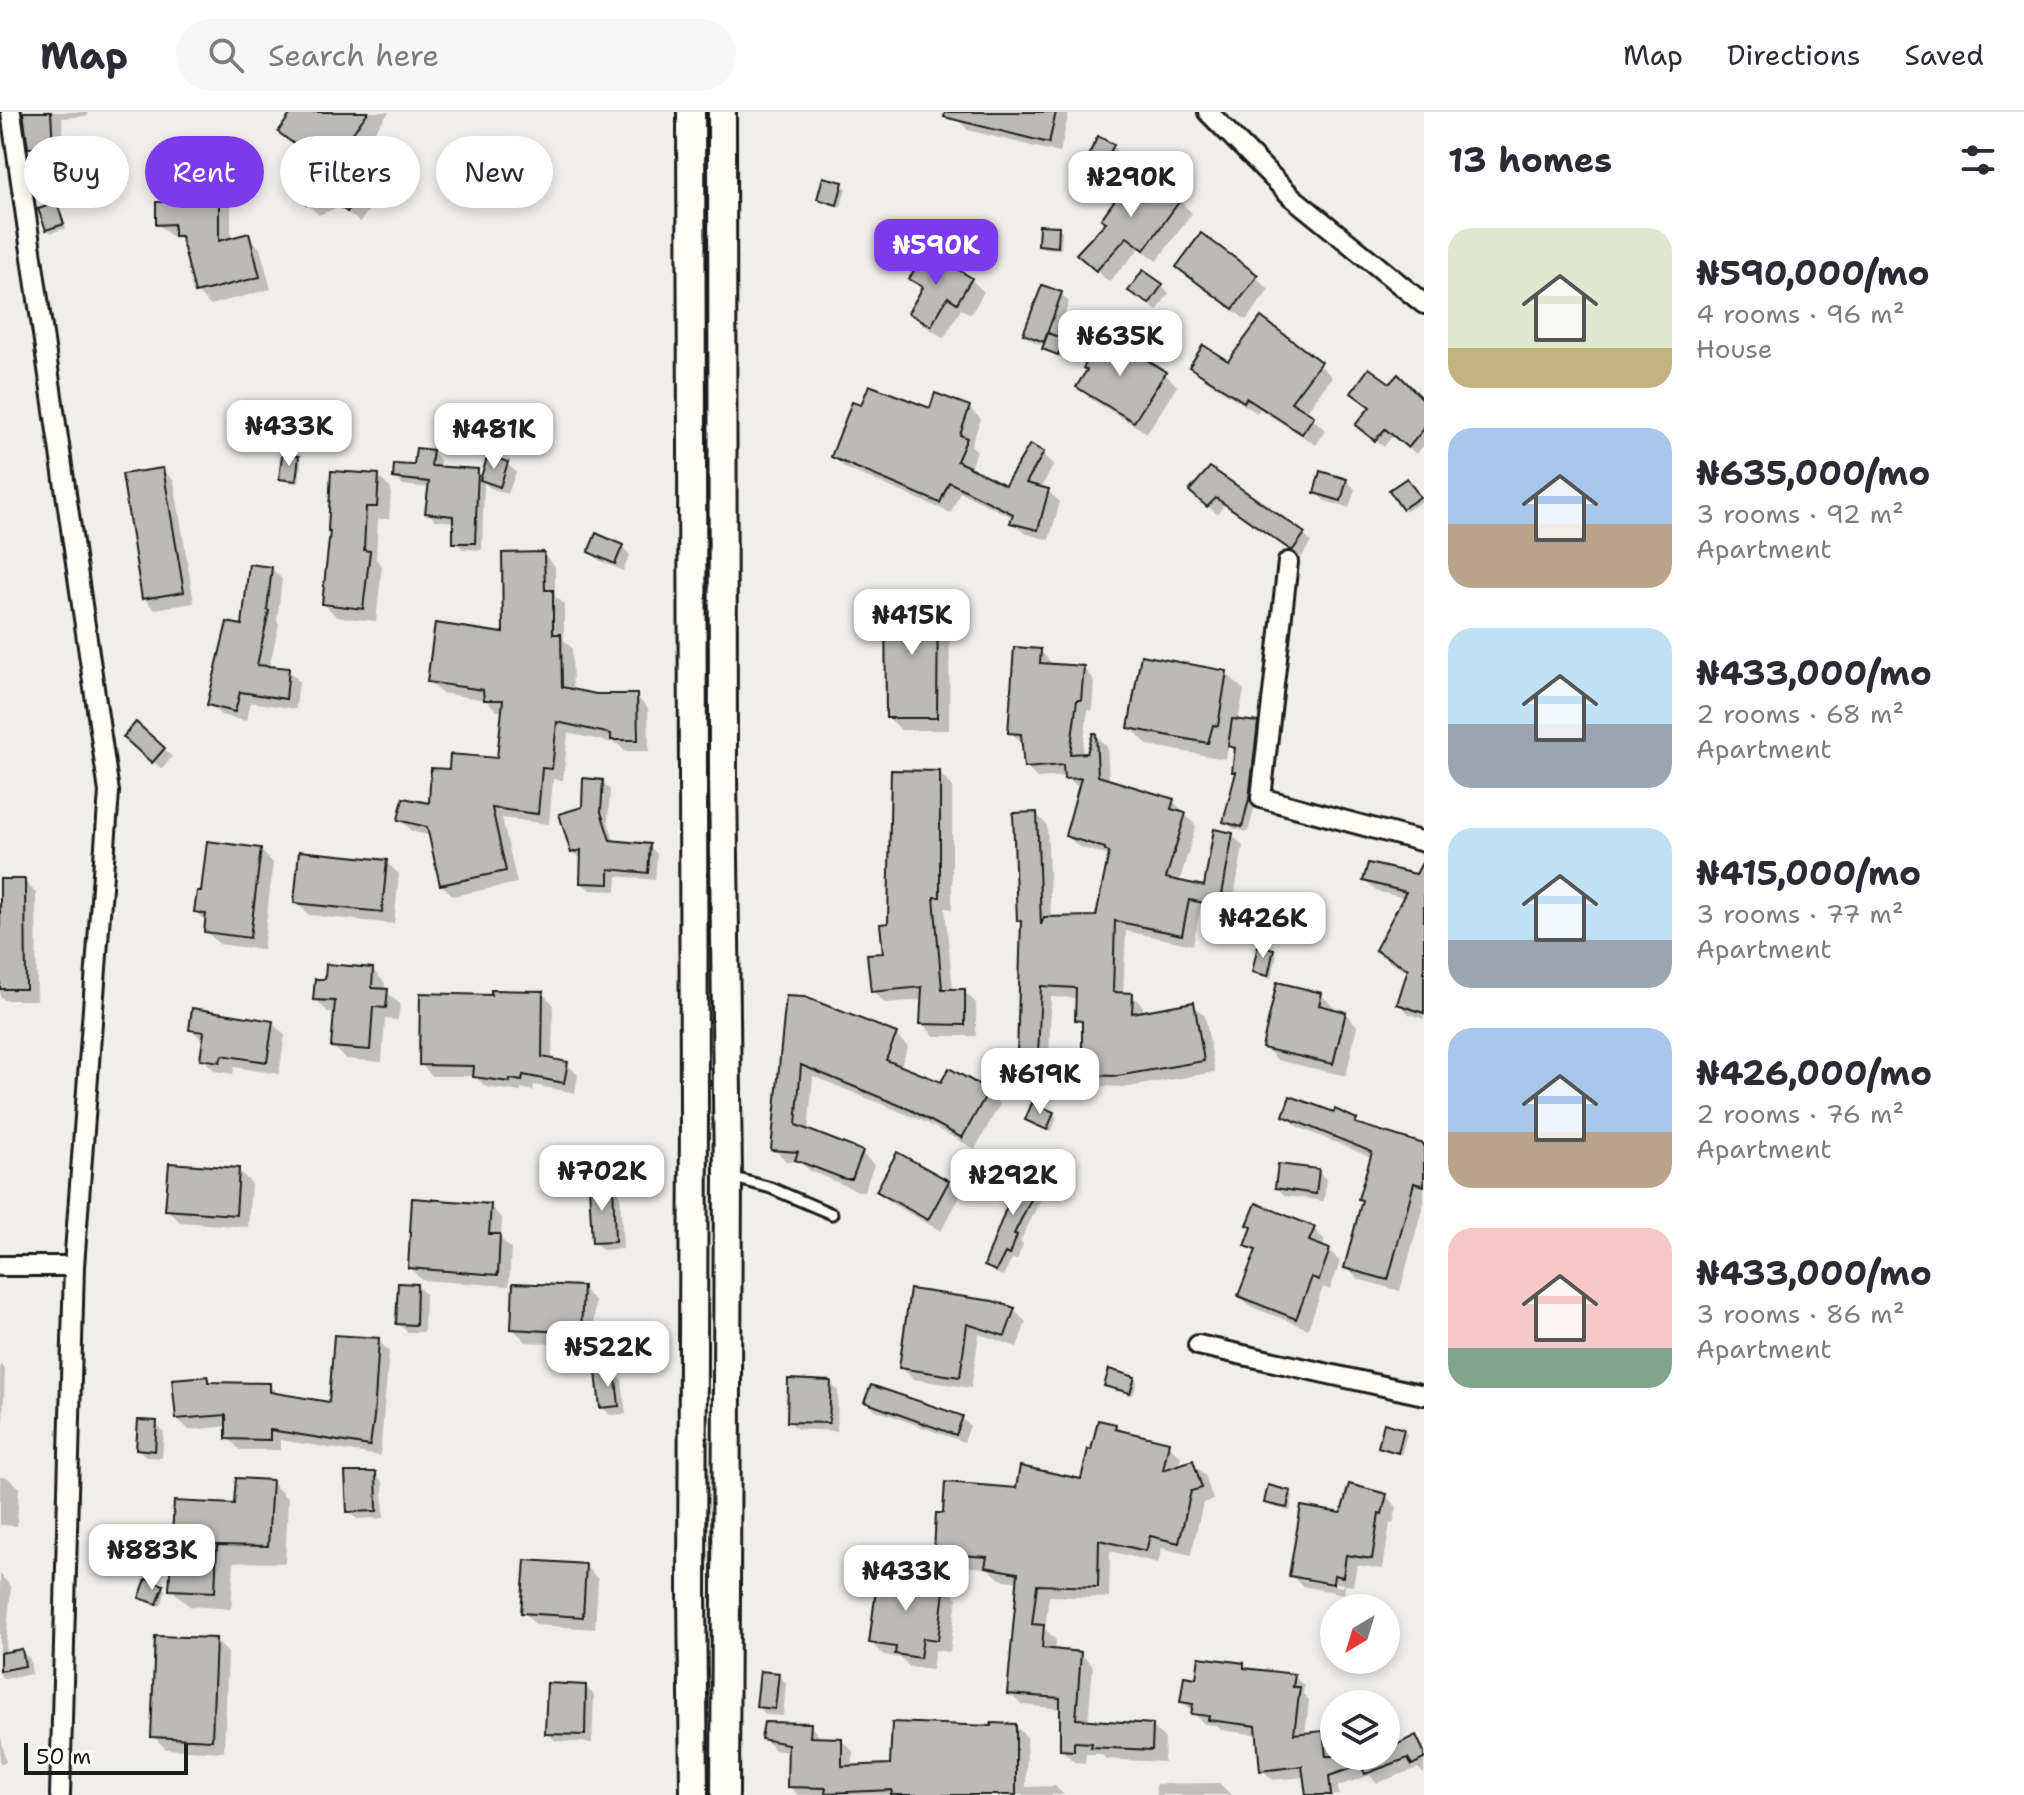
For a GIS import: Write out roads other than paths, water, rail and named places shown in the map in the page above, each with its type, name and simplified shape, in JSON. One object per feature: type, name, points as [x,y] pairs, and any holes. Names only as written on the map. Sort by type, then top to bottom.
[{"type":"street","points":[[11,112],[109,792],[74,1266],[60,1795]]},
{"type":"street","points":[[691,112],[694,1795]]},
{"type":"street","points":[[722,112],[723,776],[728,1176],[725,1795]]},
{"type":"street","points":[[1208,112],[1292,197],[1424,304]]},
{"type":"street","points":[[1288,562],[1261,798],[1424,842]]},
{"type":"street","points":[[0,1266],[74,1266]]},
{"type":"street","points":[[1198,1345],[1424,1395]]},
{"type":"street","points":[[692,1502],[726,1505]]},
{"type":"lane","points":[[728,1176],[771,1188],[832,1214]]}]
